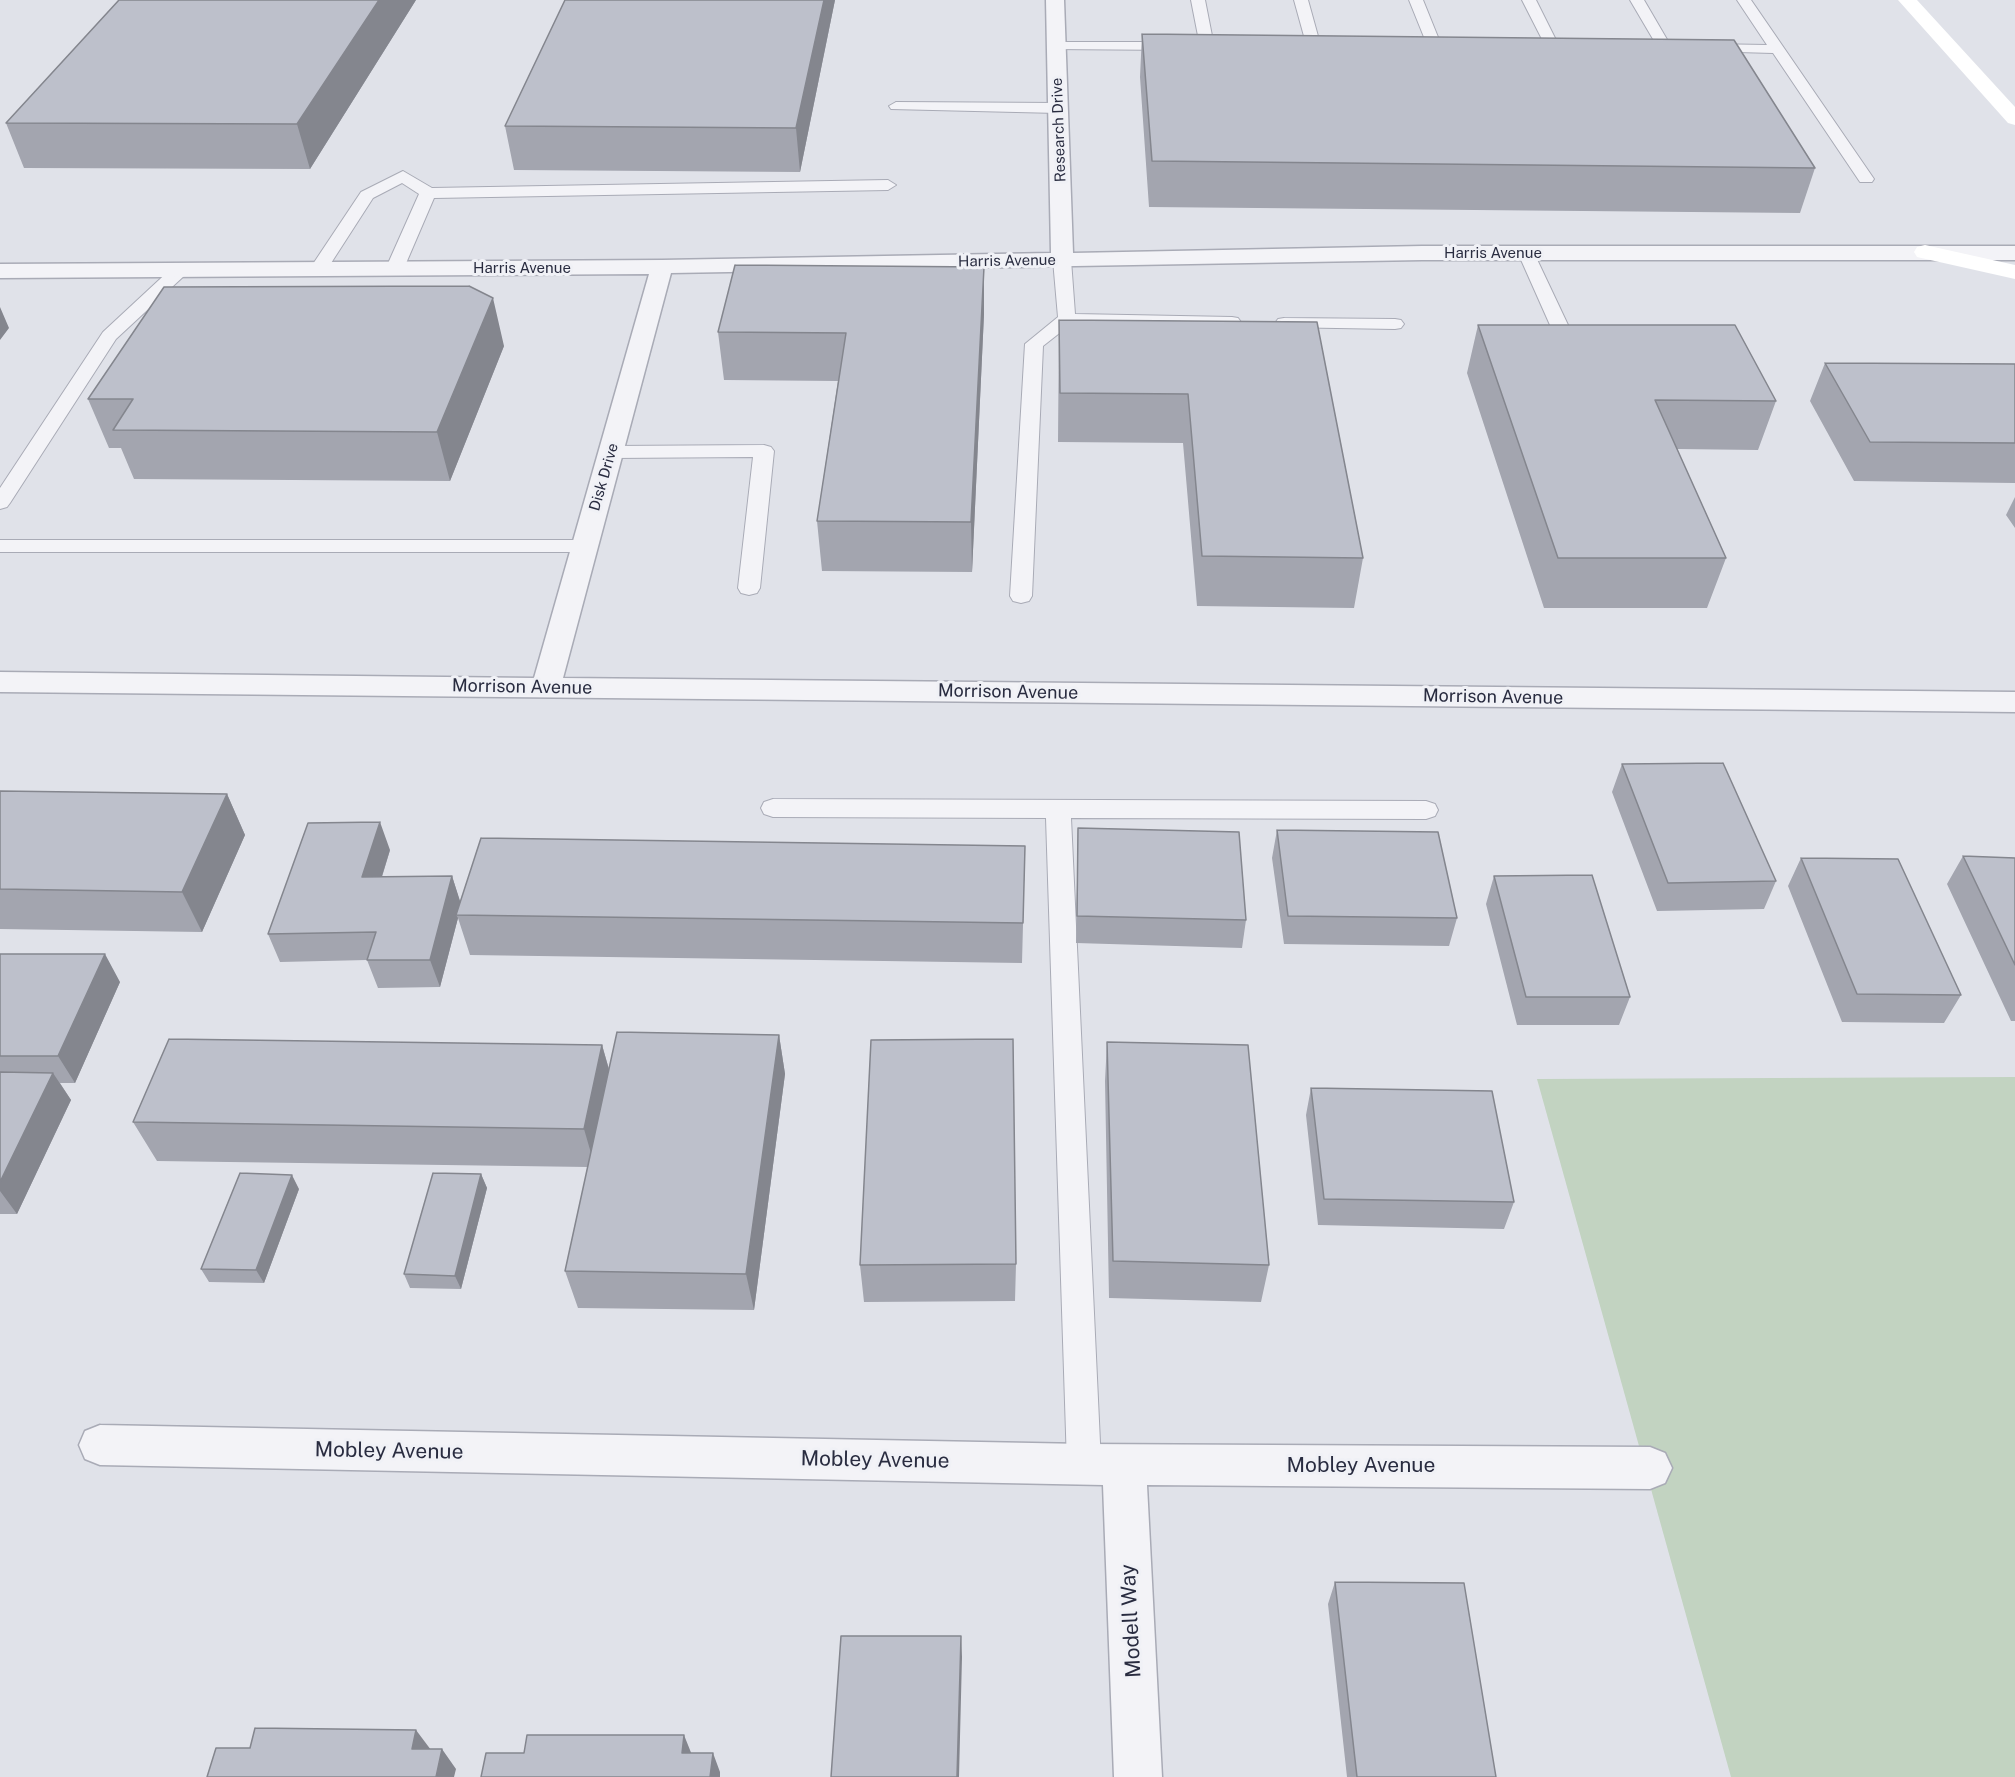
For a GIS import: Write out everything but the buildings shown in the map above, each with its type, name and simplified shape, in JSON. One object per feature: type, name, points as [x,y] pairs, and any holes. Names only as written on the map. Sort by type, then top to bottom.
[{"type":"main road","points":[[1907,0],[2015,119]]},
{"type":"main road","points":[[1925,252],[2015,272]]},
{"type":"street","name":"Research Drive","points":[[1055,0],[1062,260]]},
{"type":"street","name":"Harris Avenue","points":[[0,271],[662,267],[1526,253],[2015,253]]},
{"type":"street","name":"Disk Drive","points":[[546,688],[662,267]]},
{"type":"street","name":"Morrison Avenue","points":[[0,682],[2015,702]]},
{"type":"street","name":"Mobley Avenue","points":[[100,1445],[1104,1464],[1650,1468]]},
{"type":"street","name":"Modell Way","points":[[1104,1464],[1138,1777]]},
{"type":"lane","points":[[1056,46],[1212,46],[1198,0]]},
{"type":"lane","points":[[1301,0],[1314,47]]},
{"type":"lane","points":[[1416,0],[1436,47]]},
{"type":"lane","points":[[1529,0],[1553,48]]},
{"type":"lane","points":[[1636,0],[1676,48]]},
{"type":"lane","points":[[1744,0],[1866,179]]},
{"type":"lane","points":[[1643,48],[1778,49]]},
{"type":"lane","points":[[896,106],[1058,108]]},
{"type":"lane","points":[[318,270],[367,195],[403,176],[428,193],[888,185]]},
{"type":"lane","points":[[395,268],[428,193]]},
{"type":"lane","points":[[1526,253],[1559,325]]},
{"type":"lane","points":[[1062,260],[1067,319]]},
{"type":"lane","points":[[0,503],[109,336],[179,271]]},
{"type":"lane","points":[[1021,596],[1034,344],[1067,319],[1395,324]]},
{"type":"lane","points":[[612,452],[764,451],[749,588]]},
{"type":"lane","points":[[0,546],[585,546]]},
{"type":"lane","points":[[773,808],[1426,810]]},
{"type":"lane","points":[[1058,809],[1104,1464]]},
{"type":"green space","points":[[2015,1077],[2015,1777],[1731,1777],[1537,1079]]}]
